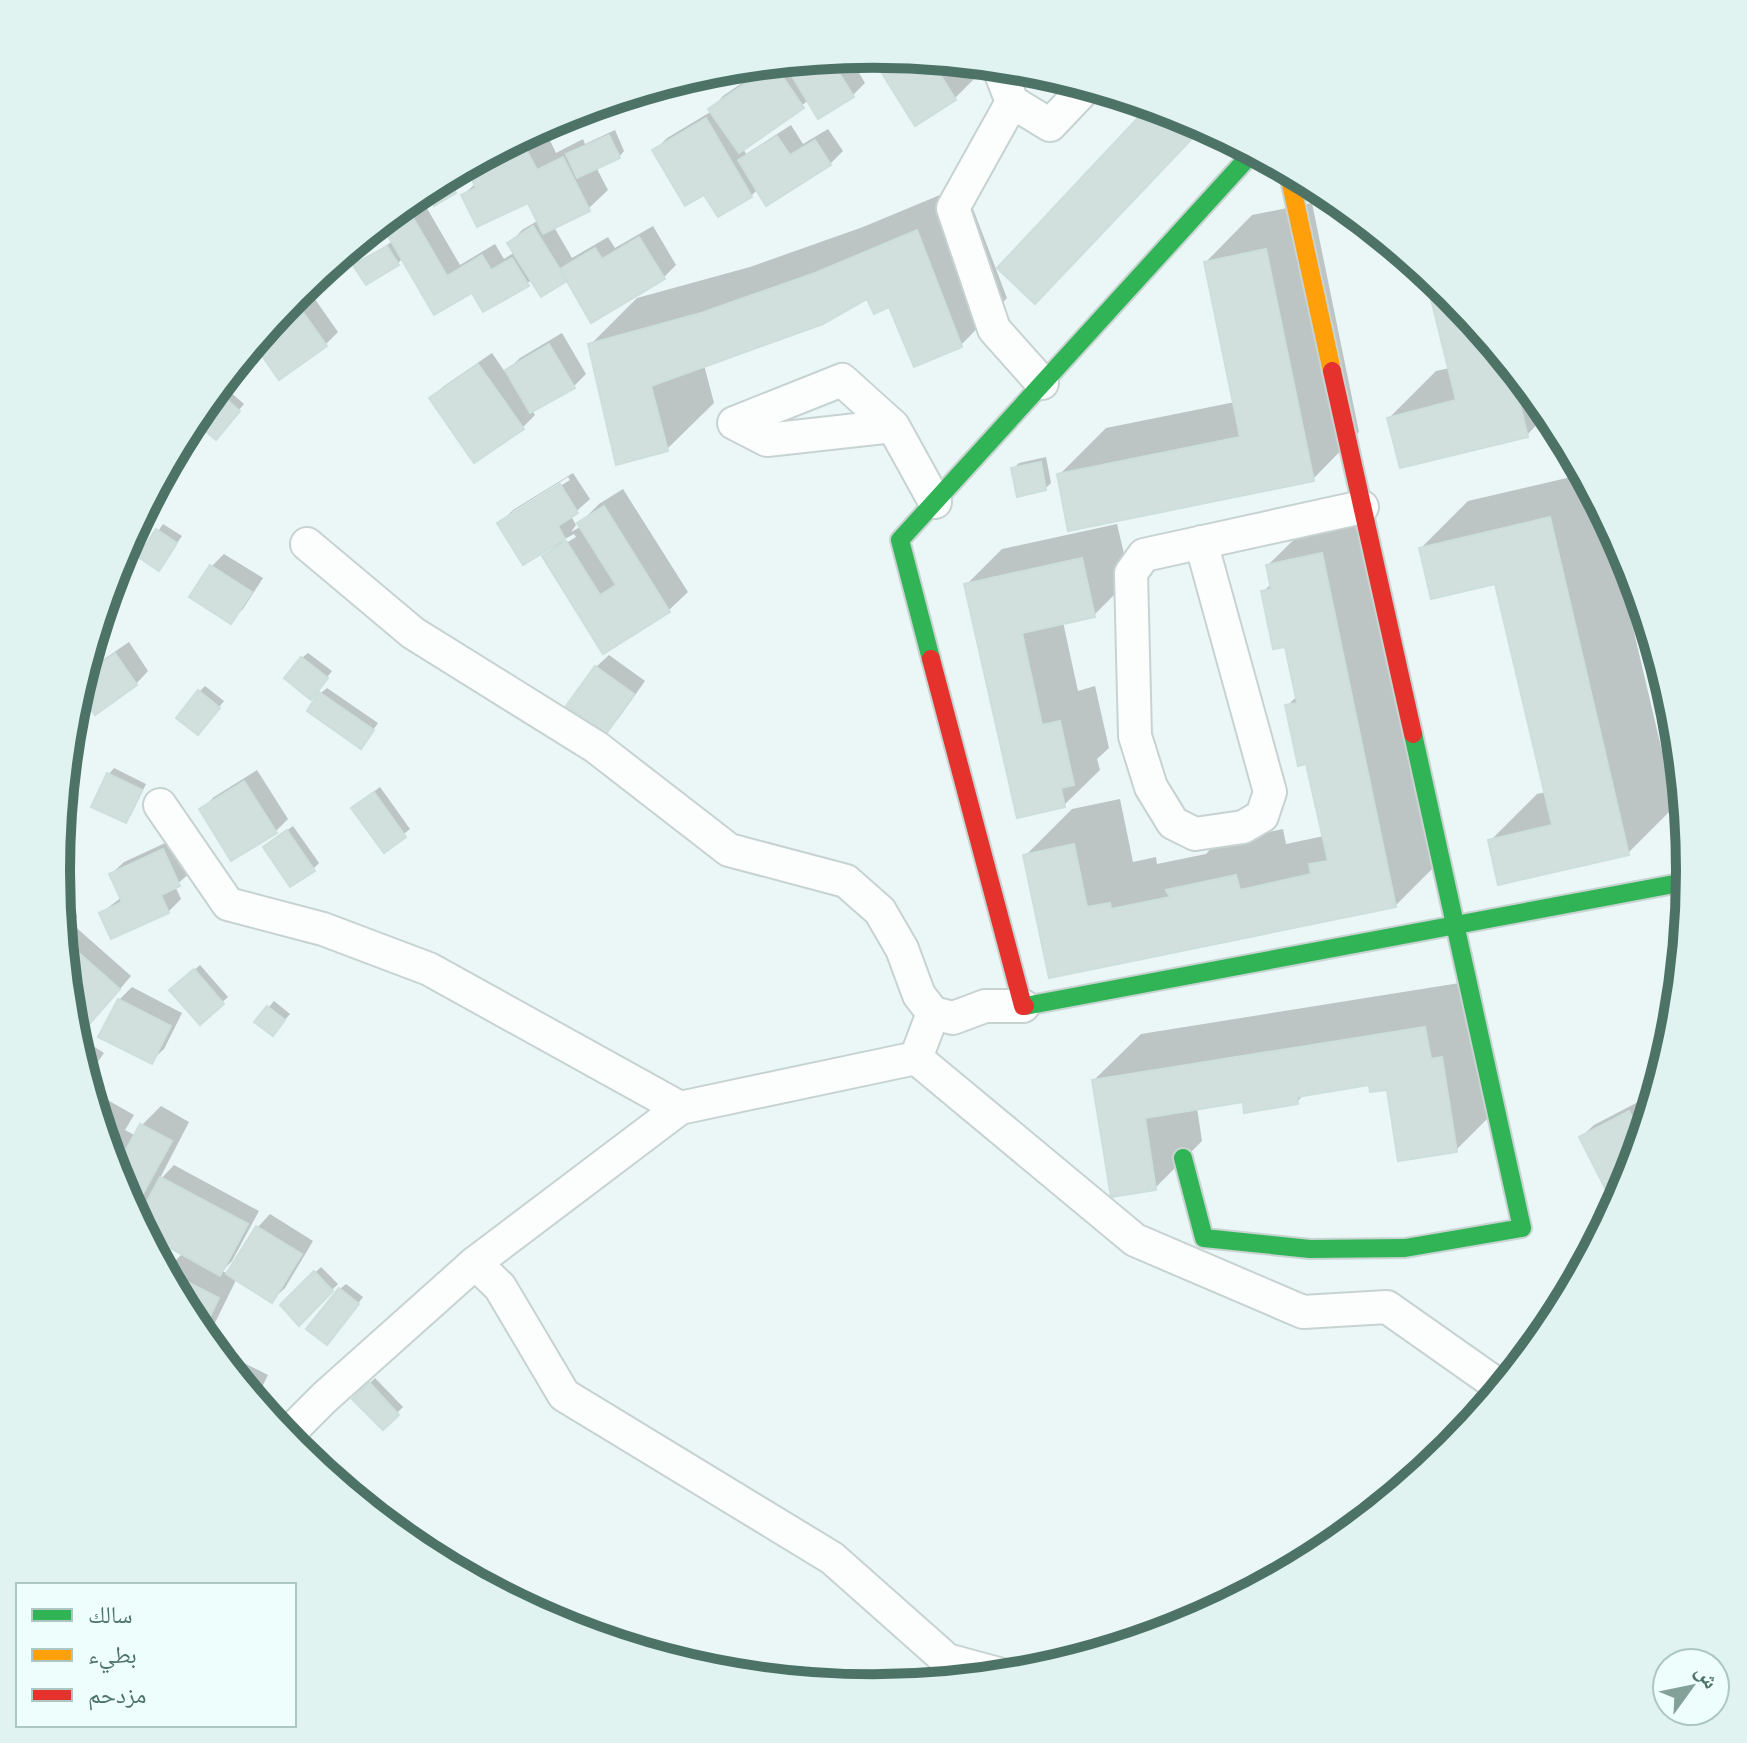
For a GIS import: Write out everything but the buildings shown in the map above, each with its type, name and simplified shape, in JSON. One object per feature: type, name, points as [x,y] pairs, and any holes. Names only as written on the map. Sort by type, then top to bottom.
[{"type":"street","points":[[1003,79],[1012,102],[1050,125],[1079,95]]},
{"type":"street","points":[[1012,102],[953,208],[994,329],[1042,383]]},
{"type":"street","points":[[1023,1006],[900,540],[1246,160]]},
{"type":"street","points":[[1183,1158],[1204,1238],[1310,1249],[1405,1248],[1522,1228],[1291,186]]},
{"type":"street","points":[[893,426],[935,502]]},
{"type":"street","points":[[1201,542],[1270,792],[1262,816],[1243,827],[1195,834],[1173,823],[1151,787],[1135,736],[1131,573],[1144,555],[1201,542],[1362,507]]},
{"type":"street","points":[[307,544],[413,633],[596,747],[729,850],[846,881],[880,911],[902,949],[919,995],[933,1013],[953,1018],[985,1006],[1023,1006],[1677,884]]},
{"type":"street","points":[[160,805],[228,904],[323,929],[429,969],[680,1108]]},
{"type":"street","points":[[916,1058],[933,1013]]},
{"type":"street","points":[[294,1428],[475,1263],[680,1108],[916,1058]]},
{"type":"street","points":[[916,1058],[1135,1240],[1303,1312],[1387,1307],[1494,1382]]},
{"type":"street","points":[[475,1263],[500,1287],[564,1395],[832,1558],[947,1660],[977,1668]]},
{"type":"traffic: fast","points":[[931,659],[900,540],[1246,160]]},
{"type":"traffic: fast","points":[[1183,1158],[1204,1238],[1310,1249],[1405,1248],[1522,1228],[1413,734]]},
{"type":"traffic: fast","points":[[1025,1006],[1677,884]]},
{"type":"traffic: slow","points":[[1291,186],[1332,371]]},
{"type":"traffic: jam","points":[[1332,371],[1413,734]]},
{"type":"traffic: jam","points":[[931,659],[1025,1006]]}]
